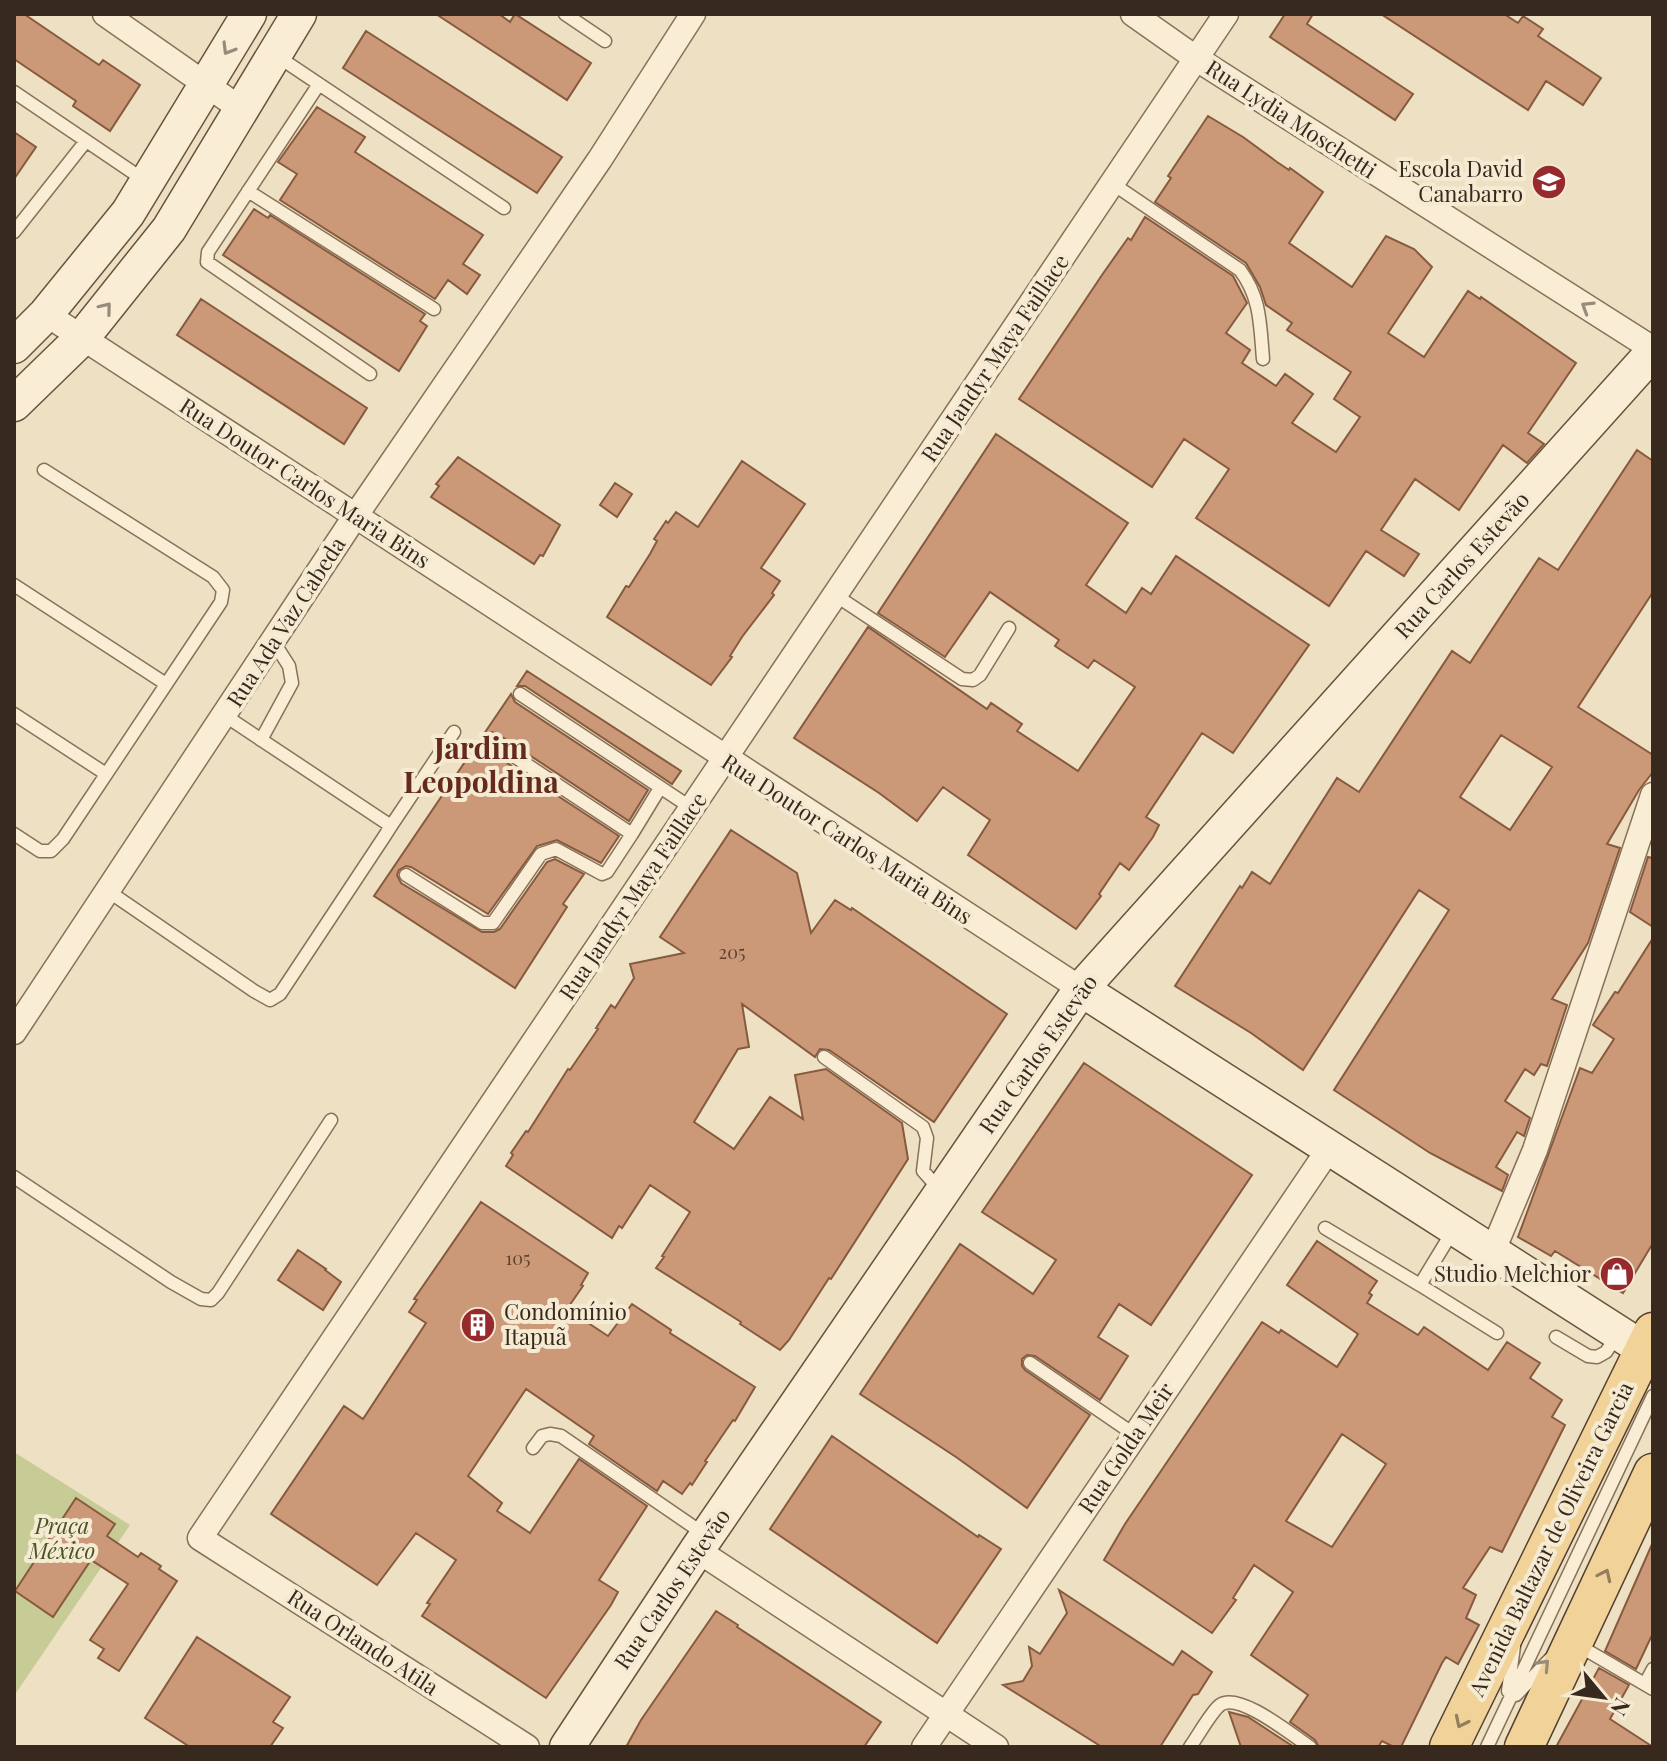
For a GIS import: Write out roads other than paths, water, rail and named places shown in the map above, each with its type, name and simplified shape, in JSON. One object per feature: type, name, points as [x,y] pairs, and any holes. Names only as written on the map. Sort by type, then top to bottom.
[{"type":"main road","name":"Avenida Baltazar de Oliveira Garcia","points":[[1449,1747],[1642,1343]]},
{"type":"main road","points":[[1524,1747],[1650,1486]]},
{"type":"street","points":[[105,14],[241,109]]},
{"type":"street","points":[[14,346],[46,314],[128,213],[249,14]]},
{"type":"street","points":[[14,404],[82,338],[169,229],[299,14]]},
{"type":"street","name":"Rua Ada Vaz Cabeda","points":[[14,1032],[356,515],[600,159],[693,14]]},
{"type":"street","name":"Rua Lydia Moschetti","points":[[1133,14],[1197,59],[1653,351]]},
{"type":"street","name":"Rua Jandyr Maya Faillace","points":[[200,1538],[1226,14]]},
{"type":"street","name":"Rua Doutor Carlos Maria Bins","points":[[46,314],[725,760],[1454,1229],[1642,1343]]},
{"type":"street","name":"Rua Carlos Estevão","points":[[567,1747],[701,1543],[1081,989],[1653,351]]},
{"type":"street","points":[[1492,1253],[1535,1150],[1653,795]]},
{"type":"street","name":"Rua Golda Meir","points":[[924,1747],[1329,1149]]},
{"type":"street","name":"Rua Orlando Atila","points":[[200,1538],[527,1747]]},
{"type":"street","points":[[701,1543],[996,1747]]},
{"type":"lane","points":[[565,14],[605,41]]},
{"type":"lane","points":[[274,55],[504,208]]},
{"type":"lane","points":[[319,84],[208,252],[207,262],[370,374]]},
{"type":"lane","points":[[14,92],[147,182]]},
{"type":"lane","points":[[14,232],[86,141]]},
{"type":"lane","points":[[1113,184],[1240,270],[1252,286],[1259,312],[1263,359]]},
{"type":"lane","points":[[248,191],[434,309]]},
{"type":"lane","points":[[14,834],[40,851],[51,851],[63,839],[221,602],[223,590],[213,577],[44,470]]},
{"type":"lane","points":[[14,585],[166,684]]},
{"type":"lane","points":[[835,595],[962,679],[973,680],[980,675],[1009,628]]},
{"type":"lane","points":[[261,740],[292,683],[289,666],[273,641]]},
{"type":"lane","points":[[520,694],[693,809]]},
{"type":"lane","points":[[14,714],[106,774]]},
{"type":"lane","points":[[224,715],[391,826]]},
{"type":"lane","points":[[108,891],[270,1000],[280,994],[454,732]]},
{"type":"lane","points":[[491,741],[632,834]]},
{"type":"lane","points":[[406,875],[488,925],[493,923],[541,854],[556,849],[602,874],[607,872],[660,788]]},
{"type":"lane","points":[[824,1057],[923,1127],[927,1138],[923,1171],[942,1193]]},
{"type":"lane","points":[[14,1177],[171,1282],[201,1299],[211,1300],[331,1120]]},
{"type":"lane","points":[[1325,1228],[1497,1333]]},
{"type":"lane","points":[[1420,1285],[1454,1229]]},
{"type":"lane","points":[[1556,1337],[1588,1356],[1597,1357],[1642,1343]]},
{"type":"lane","points":[[1030,1363],[1135,1435]]},
{"type":"lane","points":[[1487,1747],[1653,1396]]},
{"type":"lane","points":[[533,1448],[542,1436],[561,1436],[701,1543]]},
{"type":"lane","points":[[1506,1706],[1521,1595]]},
{"type":"lane","points":[[1506,1706],[1578,1633],[1649,1686],[1653,1669]]},
{"type":"lane","points":[[1190,1747],[1221,1704],[1233,1701],[1248,1705],[1310,1747]]},
{"type":"place","name":"Escola David Canabarro","points":[[1549,182]]},
{"type":"place","name":"Studio Melchior","points":[[1617,1274]]},
{"type":"place","name":"Condomínio Itapuã","points":[[478,1325]]},
{"type":"district","name":"Jardim Leopoldina","points":[[481,766]]},
{"type":"park label","name":"Praça México","points":[[62,1538]]}]
